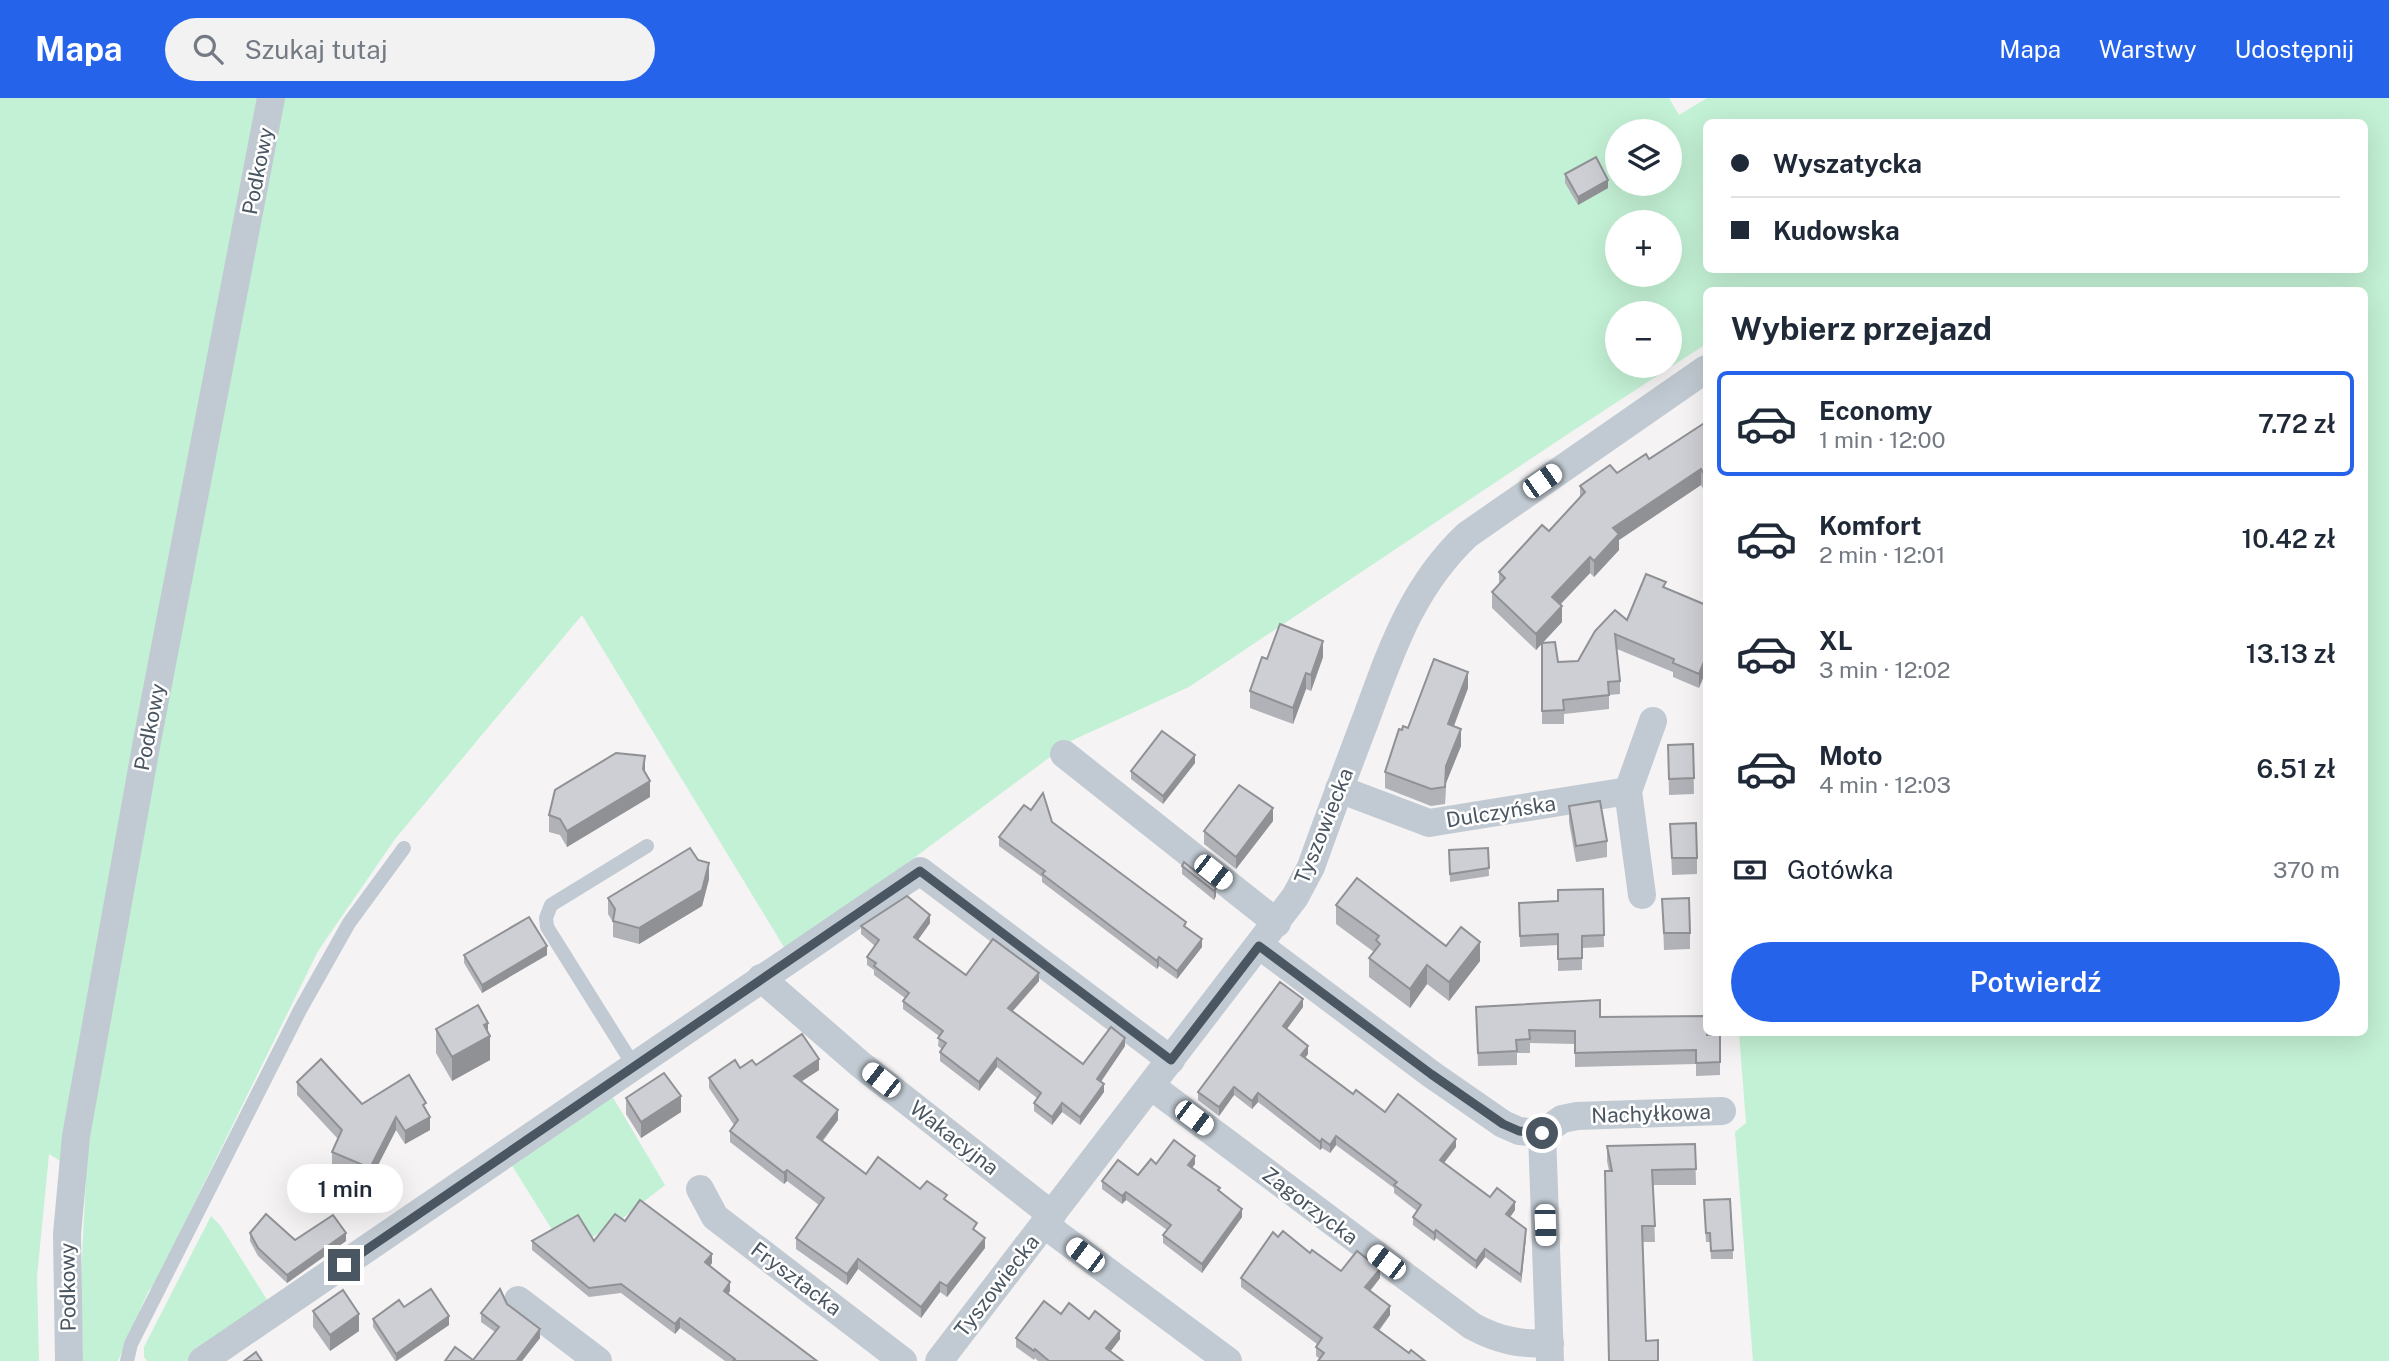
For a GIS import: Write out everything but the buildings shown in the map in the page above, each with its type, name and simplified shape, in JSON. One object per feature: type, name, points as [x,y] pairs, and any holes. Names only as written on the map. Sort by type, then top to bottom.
[{"type":"street","name":"Podkowy","points":[[69,1361],[66,1234],[76,1136],[147,741],[271,98]]},
{"type":"street","name":"Tyszowiecka","points":[[939,1361],[1295,897],[1311,867],[1399,629],[1424,584],[1446,554],[1466,535],[1508,505],[1703,371]]},
{"type":"street","points":[[1642,895],[1628,791],[1653,721]]},
{"type":"street","points":[[1064,754],[1277,923]]},
{"type":"street","name":"Dulczyńska","points":[[1339,789],[1429,823],[1628,791]]},
{"type":"street","points":[[202,1361],[920,871],[1171,1060]]},
{"type":"street","points":[[1259,946],[1503,1124],[1519,1131],[1542,1133],[1550,1352]]},
{"type":"street","name":"Wakacyjna","points":[[761,978],[1048,1220],[1228,1361]]},
{"type":"street","name":"Zagorzycka","points":[[1151,1086],[1472,1326],[1495,1338],[1550,1352]]},
{"type":"street","name":"Nachyłkowa","points":[[1542,1133],[1562,1119],[1577,1116],[1722,1111]]},
{"type":"street","name":"Frysztacka","points":[[700,1189],[715,1217],[903,1361]]},
{"type":"street","points":[[518,1300],[598,1361]]},
{"type":"lane","points":[[634,1066],[547,927],[546,918],[551,905],[647,846]]},
{"type":"lane","points":[[127,1361],[131,1344],[300,1010],[349,923],[404,848]]},
{"type":"green space","points":[[0,98],[1669,98],[1679,115],[1707,98],[2389,98],[2389,1361],[1753,1361],[1735,1132],[1746,1123],[1739,1036],[2368,1036],[2368,287],[1703,287],[1703,346],[1682,360],[1682,301],[1605,301],[1605,378],[1654,378],[1189,687],[1073,740],[787,952],[582,615],[395,839],[318,951],[155,1283],[148,1292],[118,1361],[83,1361],[81,1279],[86,1177],[49,1154],[37,1277],[39,1361],[0,1361]]},
{"type":"green space","points":[[612,1096],[665,1185],[615,1224],[566,1252],[511,1164]]},
{"type":"green space","points":[[211,1216],[220,1225],[271,1306],[188,1361],[147,1361],[144,1347]]},
{"type":"route","points":[[344,1265],[920,871],[1171,1060],[1259,946],[1503,1124],[1519,1131],[1542,1133]]}]
